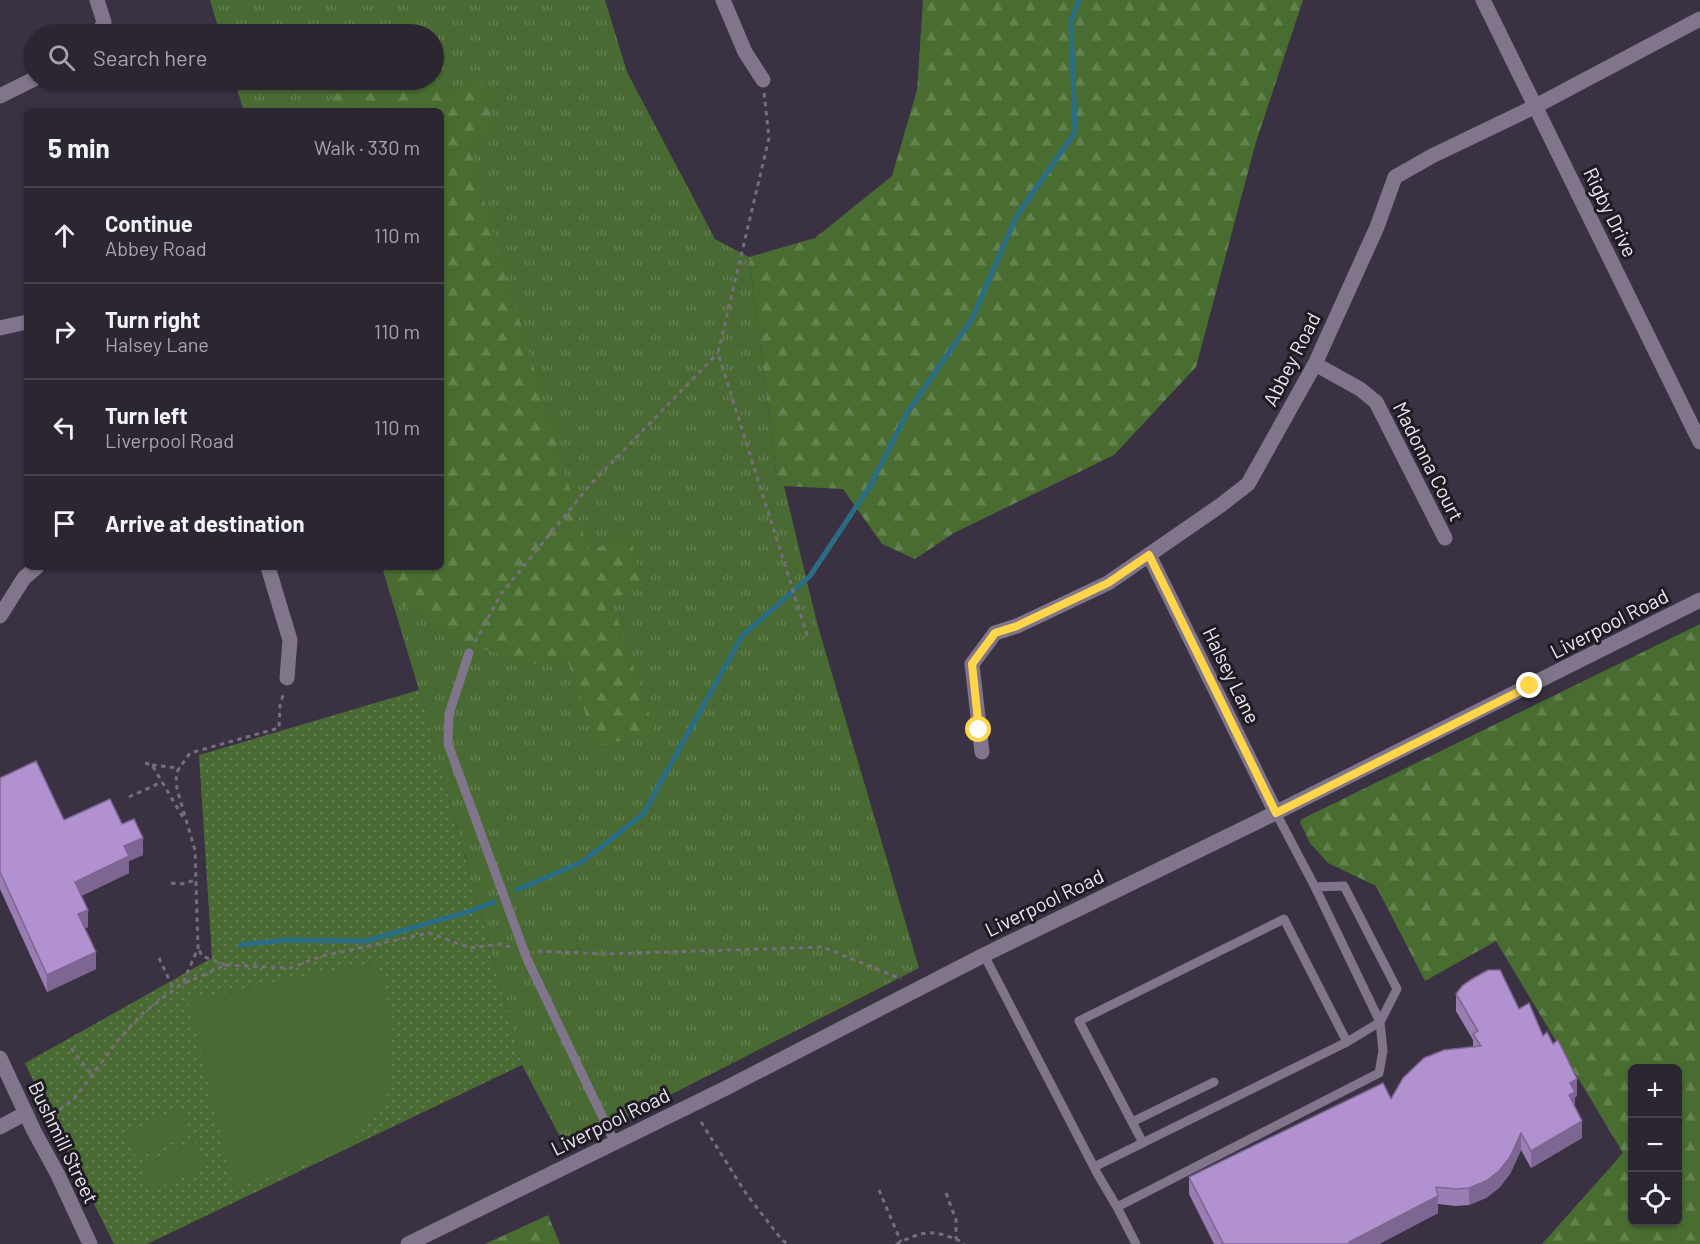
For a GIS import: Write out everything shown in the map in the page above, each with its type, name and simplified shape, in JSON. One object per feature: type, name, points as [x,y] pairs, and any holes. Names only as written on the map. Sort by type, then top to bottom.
[{"type":"street","points":[[97,0],[103,24]]},
{"type":"street","points":[[723,0],[745,52],[763,80]]},
{"type":"street","name":"Rigby Drive","points":[[1483,0],[1700,442]]},
{"type":"street","name":"Abbey Road","points":[[982,752],[972,664],[995,633],[1017,626],[1108,583],[1248,484],[1315,364],[1377,227],[1395,177],[1432,156],[1536,106],[1700,19]]},
{"type":"street","points":[[0,96],[24,84]]},
{"type":"street","points":[[0,327],[24,323]]},
{"type":"street","name":"Madonna Court","points":[[1315,364],[1360,389],[1376,402],[1445,538]]},
{"type":"street","name":"Halsey Lane","points":[[1149,555],[1276,813]]},
{"type":"street","points":[[0,616],[24,578],[34,570]]},
{"type":"street","points":[[269,570],[290,640],[287,678]]},
{"type":"street","name":"Liverpool Road","points":[[408,1244],[615,1143],[984,955],[1276,813],[1700,600]]},
{"type":"street","name":"Bushmill Street","points":[[0,1058],[90,1244]]},
{"type":"street","points":[[0,1127],[26,1113]]},
{"type":"lane","points":[[469,653],[449,714],[448,744],[524,951],[615,1143]]},
{"type":"lane","points":[[1117,1207],[1379,1073],[1383,1051],[1380,1022],[1315,887],[1276,813]]},
{"type":"lane","points":[[1094,1167],[1347,1042],[1380,1022],[1397,989],[1344,886],[1315,887]]},
{"type":"lane","points":[[1143,1143],[1079,1021],[1284,919],[1347,1042]]},
{"type":"lane","points":[[984,955],[1136,1244]]},
{"type":"lane","points":[[1132,1122],[1214,1082]]},
{"type":"path","points":[[469,653],[501,594],[590,486],[718,352],[769,138],[763,80]]},
{"type":"path","points":[[718,352],[808,638]]},
{"type":"path","points":[[287,678],[280,705],[279,728],[190,753],[176,773],[177,789],[195,850],[198,948],[202,956],[226,965],[290,968],[322,956],[429,933],[470,948],[500,944],[524,951],[606,954],[823,947],[901,979]]},
{"type":"path","points":[[145,763],[180,768]]},
{"type":"path","points":[[152,765],[188,826]]},
{"type":"path","points":[[129,797],[162,782]]},
{"type":"path","points":[[171,883],[182,884],[196,880]]},
{"type":"path","points":[[183,983],[198,948]]},
{"type":"path","points":[[159,958],[174,990]]},
{"type":"path","points":[[34,1131],[74,1099],[119,1039],[142,1013],[183,983],[226,965]]},
{"type":"path","points":[[71,1048],[92,1075]]},
{"type":"path","points":[[701,1122],[747,1195],[788,1244]]},
{"type":"path","points":[[879,1190],[901,1242]]},
{"type":"path","points":[[946,1193],[956,1220],[956,1239]]},
{"type":"path","points":[[896,1244],[920,1233],[942,1233],[964,1244]]},
{"type":"green space","points":[[210,0],[605,0],[627,72],[715,239],[749,257],[776,470],[784,486],[817,623],[919,968],[566,1148],[522,1065],[419,690],[383,570],[444,570],[444,108],[243,108],[237,90],[444,90],[444,24],[217,24]]},
{"type":"green space","points":[[923,0],[1303,0],[1256,142],[1196,367],[1114,455],[954,533],[915,559],[882,544],[843,489],[784,486],[776,470],[749,257],[815,238],[892,176],[917,90]]},
{"type":"green space","points":[[410,14],[414,24],[398,24]]},
{"type":"green space","points":[[480,76],[495,132],[468,147],[588,550],[630,537],[643,586],[611,600],[656,735],[596,745],[567,659],[534,664],[473,646],[403,605],[392,570],[444,570],[444,512],[446,511],[444,492],[444,309],[448,275],[444,261],[444,108],[325,108],[340,90],[443,90],[444,93]]},
{"type":"green space","points":[[1700,624],[1700,1244],[1542,1244],[1623,1153],[1496,941],[1425,981],[1376,886],[1328,863],[1310,843],[1300,822],[1302,819]]},
{"type":"green space","points":[[419,690],[522,1065],[147,1244],[114,1244],[25,1063],[212,958],[199,755]]},
{"type":"green space","points":[[378,962],[393,1026],[387,1096],[349,1148],[233,1187],[188,1000]]},
{"type":"green space","points":[[178,1108],[191,1133],[137,1159],[125,1134]]},
{"type":"green space","points":[[194,1140],[206,1165],[153,1191],[140,1167]]},
{"type":"green space","points":[[548,1215],[560,1244],[485,1244]]},
{"type":"building","points":[[36,761],[64,820],[110,799],[122,824],[134,819],[143,838],[124,846],[129,856],[75,882],[88,910],[78,914],[96,952],[47,975],[0,872],[0,778]]},
{"type":"building","points":[[1488,970],[1500,970],[1519,1009],[1529,1003],[1543,1036],[1547,1032],[1553,1044],[1558,1040],[1577,1079],[1570,1083],[1575,1092],[1569,1095],[1582,1121],[1531,1151],[1521,1133],[1510,1157],[1499,1171],[1486,1181],[1469,1188],[1436,1187],[1438,1196],[1349,1242],[1350,1244],[1221,1244],[1223,1243],[1189,1177],[1383,1083],[1391,1099],[1403,1078],[1424,1058],[1444,1050],[1481,1046],[1473,1034],[1478,1031],[1456,994],[1462,986]]},
{"type":"waterway","points":[[517,890],[582,862],[643,814],[742,636],[810,576],[870,486],[907,413],[972,319],[1016,217],[1075,132],[1071,21],[1079,0]]},
{"type":"waterway","points":[[240,945],[286,940],[366,941],[494,902]]},
{"type":"route","points":[[979,730],[972,664],[995,633],[1017,626],[1108,583],[1149,555],[1276,813],[1530,686]]}]
